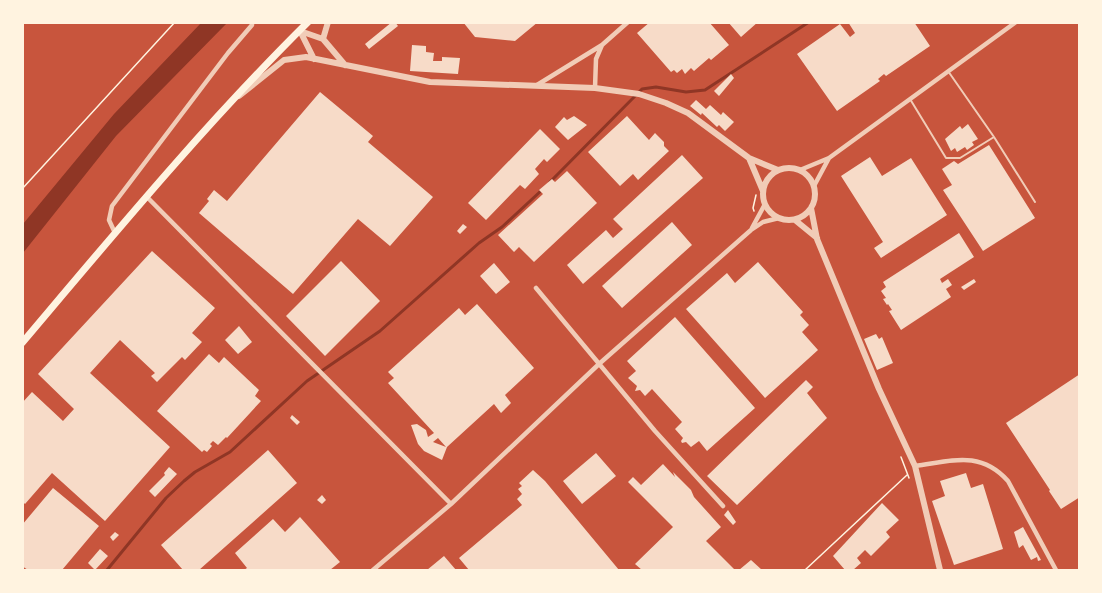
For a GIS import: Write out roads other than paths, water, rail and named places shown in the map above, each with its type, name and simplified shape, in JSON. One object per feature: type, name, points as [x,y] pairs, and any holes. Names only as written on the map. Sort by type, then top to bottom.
[{"type":"main road","points":[[22,343],[146,196],[308,22]]},
{"type":"street","points":[[115,233],[109,220],[112,206],[228,53],[252,25],[252,22]]},
{"type":"street","points":[[323,39],[328,22]]},
{"type":"street","points":[[537,85],[602,45],[628,22]]},
{"type":"street","points":[[763,191],[770,175],[785,168],[800,170],[829,158],[1016,22]]},
{"type":"street","points":[[300,31],[323,39],[345,65]]},
{"type":"street","points":[[300,31],[314,59]]},
{"type":"street","points":[[595,88],[596,59],[602,45]]},
{"type":"street","points":[[234,100],[284,60],[295,57],[430,82],[595,88],[639,94],[666,103],[688,113],[749,158],[778,170]]},
{"type":"street","points":[[749,158],[763,191],[765,204],[773,215],[795,220],[817,238]]},
{"type":"street","points":[[814,186],[829,158]]},
{"type":"street","points":[[795,220],[807,213],[814,201],[814,186],[811,179],[800,170]]},
{"type":"street","points":[[146,196],[451,504]]},
{"type":"street","points":[[751,231],[765,204]]},
{"type":"street","points":[[811,208],[817,238],[879,389],[915,466],[940,570]]},
{"type":"street","points":[[373,570],[451,504],[599,364],[751,231],[763,222],[779,218]]},
{"type":"street","points":[[536,288],[655,431],[723,506]]},
{"type":"street","points":[[915,466],[969,460],[996,468],[1008,481],[1056,570]]},
{"type":"lane","points":[[948,71],[994,137],[1035,202]]},
{"type":"lane","points":[[910,99],[946,158],[960,158],[994,137]]},
{"type":"waterway","points":[[550,182],[642,89],[656,87],[686,92],[705,90],[809,22]]},
{"type":"waterway","points":[[107,570],[166,498],[184,481],[230,452],[307,381],[380,331],[543,189]]}]
